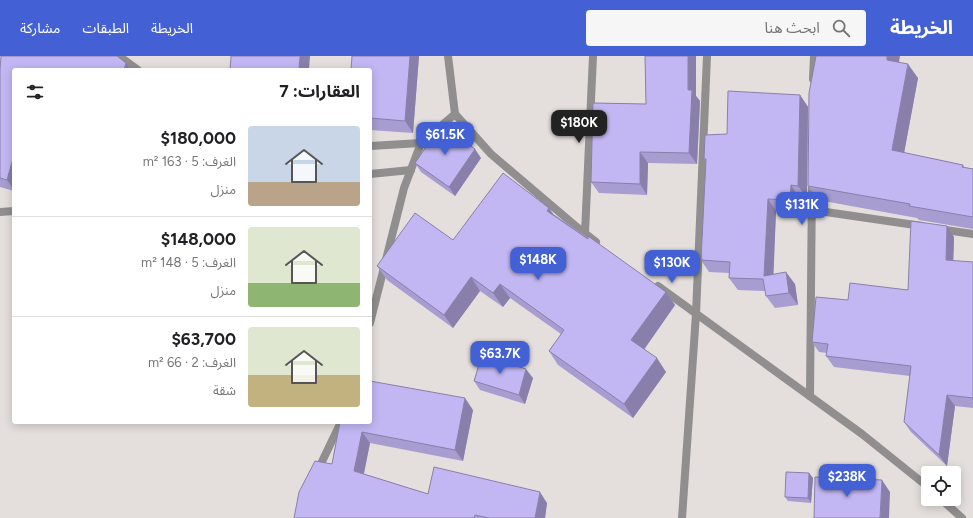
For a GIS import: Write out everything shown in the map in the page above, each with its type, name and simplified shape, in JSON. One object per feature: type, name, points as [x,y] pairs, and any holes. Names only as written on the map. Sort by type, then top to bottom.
[{"type":"street","points":[[119,56],[135,68]]},
{"type":"street","points":[[448,56],[455,114],[491,154],[585,233],[604,247]]},
{"type":"street","points":[[585,233],[593,56]]},
{"type":"street","points":[[682,518],[696,314],[707,56]]},
{"type":"street","points":[[813,87],[814,56]]},
{"type":"street","points":[[372,315],[404,188],[421,144],[455,114]]},
{"type":"street","points":[[372,146],[421,144]]},
{"type":"street","points":[[372,174],[411,170]]},
{"type":"street","points":[[810,396],[812,171]]},
{"type":"street","points":[[812,210],[973,234]]},
{"type":"street","points":[[0,212],[12,211]]},
{"type":"street","points":[[653,283],[862,434],[921,481]]},
{"type":"street","points":[[314,477],[340,424]]},
{"type":"street","points":[[949,506],[962,518]]},
{"type":"building","points":[[1,56],[117,56],[126,63],[125,68],[12,68],[12,162],[7,180],[0,178]]},
{"type":"building","points":[[231,56],[300,56],[299,68],[230,68]]},
{"type":"building","points":[[352,56],[410,56],[405,121],[372,118],[372,68],[351,68]]},
{"type":"building","points":[[645,56],[688,56],[688,90],[692,90],[689,153],[640,152],[640,184],[591,182],[593,103],[646,104]]},
{"type":"building","points":[[816,56],[887,56],[887,60],[908,64],[892,150],[963,165],[962,167],[973,169],[973,217],[808,186],[809,93]]},
{"type":"building","points":[[728,91],[800,95],[798,186],[791,185],[790,200],[768,199],[764,276],[786,272],[789,293],[766,296],[763,279],[729,278],[730,262],[701,260],[706,159],[704,159],[705,135],[727,134]]},
{"type":"building","points":[[441,125],[475,149],[449,187],[415,163]]},
{"type":"building","points":[[503,173],[549,208],[547,211],[588,239],[588,236],[666,292],[631,340],[657,358],[624,404],[549,351],[564,330],[500,284],[493,293],[471,277],[444,315],[377,266],[415,213],[453,240]]},
{"type":"building","points":[[911,221],[947,226],[946,260],[973,262],[973,398],[947,395],[939,455],[904,422],[911,366],[826,356],[828,344],[812,342],[816,297],[848,300],[850,283],[908,290]]},
{"type":"building","points":[[482,355],[526,369],[519,395],[474,381]]},
{"type":"building","points":[[372,381],[465,398],[455,450],[362,432],[354,471],[428,494],[434,467],[540,492],[535,518],[489,518],[475,515],[474,518],[294,518],[299,492],[315,461],[332,464],[340,424],[372,424]]},
{"type":"building","points":[[786,472],[809,473],[808,498],[785,497]]},
{"type":"building","points":[[815,477],[882,480],[880,518],[814,518]]}]
